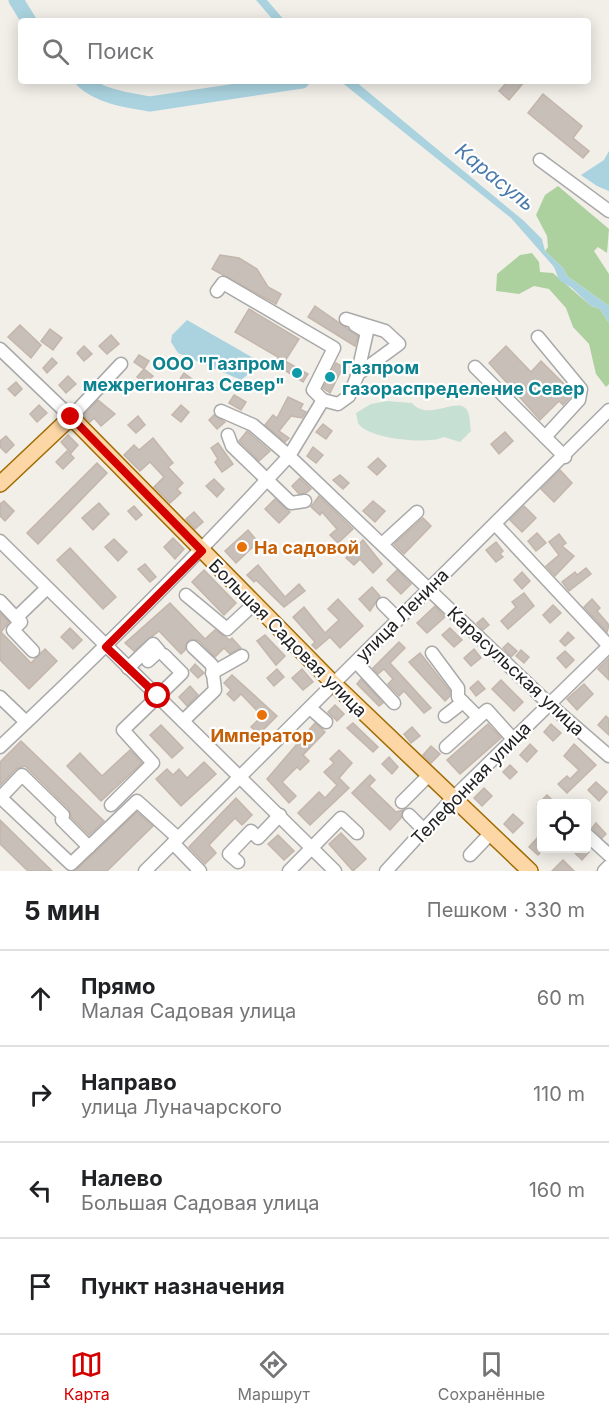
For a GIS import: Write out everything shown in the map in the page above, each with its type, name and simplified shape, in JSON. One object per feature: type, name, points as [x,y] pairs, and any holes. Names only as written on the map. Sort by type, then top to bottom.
[{"type":"main road","points":[[0,484],[71,417]]},
{"type":"main road","name":"Большая Садовая улица","points":[[71,417],[334,684],[530,871]]},
{"type":"street","points":[[540,160],[609,211]]},
{"type":"street","points":[[217,291],[223,283],[334,348],[312,390],[323,400],[338,404],[349,396],[357,376],[367,332],[346,319],[385,331],[399,344],[357,376]]},
{"type":"street","points":[[538,337],[581,389],[579,400],[545,437]]},
{"type":"street","name":"Большая Садовая улица","points":[[0,349],[71,417]]},
{"type":"street","points":[[71,417],[121,364]]},
{"type":"street","points":[[475,367],[565,457]]},
{"type":"street","points":[[0,747],[106,647],[202,551],[289,456],[323,400]]},
{"type":"street","name":"Карасульская улица","points":[[221,411],[253,425],[289,456],[549,704],[609,756]]},
{"type":"street","name":"улица Ленина","points":[[145,871],[428,589],[608,414]]},
{"type":"street","points":[[228,435],[232,446],[291,503],[305,501]]},
{"type":"street","points":[[382,543],[417,512]]},
{"type":"street","points":[[495,524],[609,646]]},
{"type":"street","points":[[0,541],[335,871]]},
{"type":"street","points":[[16,618],[47,588]]},
{"type":"street","points":[[186,595],[227,630],[254,604]]},
{"type":"street","points":[[0,601],[21,622],[13,630],[33,651]]},
{"type":"street","points":[[383,604],[398,619]]},
{"type":"street","points":[[128,668],[153,644],[159,651],[148,661]]},
{"type":"street","name":"Телефонная улица","points":[[386,871],[452,799],[609,646]]},
{"type":"street","points":[[183,721],[215,690],[212,665],[193,647]]},
{"type":"street","points":[[432,653],[458,688],[458,697],[478,717]]},
{"type":"street","points":[[111,805],[153,763],[123,730],[182,673],[164,655]]},
{"type":"street","points":[[212,673],[242,656]]},
{"type":"street","points":[[356,662],[394,703]]},
{"type":"street","points":[[0,697],[26,722]]},
{"type":"street","points":[[445,716],[463,702]]},
{"type":"street","points":[[310,708],[326,722]]},
{"type":"street","points":[[446,747],[486,710],[513,738]]},
{"type":"street","points":[[89,847],[62,820],[63,815],[22,775],[0,797],[71,864],[89,847],[137,801],[176,840],[200,871]]},
{"type":"street","points":[[402,802],[428,776]]},
{"type":"street","points":[[238,862],[229,854],[251,831],[258,838],[280,815]]},
{"type":"street","points":[[409,815],[424,830]]},
{"type":"street","points":[[289,871],[341,818],[357,833]]},
{"type":"street","points":[[470,855],[490,834]]},
{"type":"street","points":[[591,839],[609,855]]},
{"type":"street","points":[[604,871],[609,866]]},
{"type":"green space","points":[[558,186],[609,229],[607,253],[598,247],[594,251],[609,274],[609,306],[567,276],[563,268],[545,251],[548,247],[547,236],[536,215],[545,195]]},
{"type":"green space","points":[[532,253],[539,262],[540,272],[553,273],[591,306],[600,309],[609,323],[609,384],[606,387],[596,374],[589,344],[573,327],[566,308],[549,289],[534,286],[519,294],[496,291],[497,274],[520,255]]},
{"type":"green space","points":[[387,401],[412,403],[427,410],[458,405],[464,407],[469,414],[471,431],[460,442],[444,437],[412,440],[385,437],[364,429],[358,423],[356,413],[371,404]]},
{"type":"water","points":[[256,0],[267,0],[282,18],[271,18]]},
{"type":"water","points":[[344,84],[359,84],[524,221],[542,239],[545,251],[563,268],[567,276],[609,306],[609,323],[600,309],[591,306],[572,288],[559,280],[554,267],[511,218]]},
{"type":"water","points":[[609,151],[609,191],[581,175],[604,160]]},
{"type":"water","points":[[187,320],[257,360],[255,369],[241,380],[178,353],[171,342],[172,335]]},
{"type":"building","points":[[505,84],[522,84],[509,100],[499,91]]},
{"type":"building","points":[[543,94],[582,126],[573,138],[589,151],[583,158],[528,113]]},
{"type":"building","points":[[220,255],[239,258],[257,269],[268,287],[281,294],[276,304],[212,269]]},
{"type":"building","points":[[315,306],[358,336],[355,346],[308,317]]},
{"type":"building","points":[[249,309],[299,339],[285,361],[308,374],[303,382],[275,364],[278,357],[235,332]]},
{"type":"building","points":[[20,325],[41,345],[31,358],[8,337]]},
{"type":"building","points":[[50,329],[62,338],[53,350],[41,341]]},
{"type":"building","points":[[111,335],[119,344],[107,354],[99,346]]},
{"type":"building","points":[[84,346],[92,354],[84,361],[77,353]]},
{"type":"building","points":[[506,346],[531,372],[541,361],[572,392],[563,405],[559,401],[540,420],[489,363]]},
{"type":"building","points":[[139,355],[149,361],[144,369],[134,362]]},
{"type":"building","points":[[52,358],[57,363],[47,373],[43,368]]},
{"type":"building","name":"Газпром газораспределение Север","points":[[336,363],[343,367],[330,393],[323,388]]},
{"type":"building","points":[[144,369],[153,376],[146,384],[137,377]]},
{"type":"building","points":[[184,373],[192,379],[186,388],[177,383]]},
{"type":"building","points":[[68,376],[76,384],[66,393],[59,385]]},
{"type":"building","points":[[16,382],[22,389],[15,396],[8,389]]},
{"type":"building","points":[[234,395],[246,402],[241,410],[229,403]]},
{"type":"building","points":[[288,397],[303,404],[300,409],[306,412],[302,418],[291,416],[279,431],[289,438],[285,442],[265,425],[273,415],[277,418]]},
{"type":"building","points":[[98,400],[115,414],[101,426],[94,418],[90,422],[83,416]]},
{"type":"building","points":[[39,405],[47,413],[37,422],[30,414]]},
{"type":"building","points":[[181,405],[189,412],[181,422],[172,415]]},
{"type":"building","points":[[214,415],[225,422],[217,429],[209,420]]},
{"type":"building","points":[[138,416],[145,425],[136,433],[128,425]]},
{"type":"building","points":[[323,424],[332,431],[326,439],[316,432]]},
{"type":"building","points":[[247,431],[270,451],[259,461],[239,441]]},
{"type":"building","points":[[505,432],[513,441],[499,454],[491,444]]},
{"type":"building","points":[[68,435],[78,445],[71,453],[61,442]]},
{"type":"building","points":[[6,436],[14,445],[6,453],[0,447],[0,441]]},
{"type":"building","points":[[153,438],[173,463],[168,467],[183,483],[177,489],[181,493],[170,503],[154,487],[164,477],[150,462],[140,471],[124,455],[134,445],[139,450]]},
{"type":"building","points":[[218,443],[233,464],[222,472],[215,462],[218,459],[211,448]]},
{"type":"building","points":[[313,447],[323,455],[316,463],[307,456]]},
{"type":"building","points":[[67,451],[74,458],[63,469],[56,462]]},
{"type":"building","points":[[378,458],[386,466],[377,475],[368,467]]},
{"type":"building","points":[[97,463],[107,473],[38,544],[27,533]]},
{"type":"building","points":[[560,470],[572,483],[554,502],[541,489]]},
{"type":"building","points":[[340,475],[349,483],[343,489],[333,480]]},
{"type":"building","points":[[300,478],[311,489],[306,493],[299,494],[292,486]]},
{"type":"building","points":[[214,479],[224,489],[217,497],[206,486]]},
{"type":"building","points":[[319,496],[353,529],[338,543],[330,535],[337,529],[322,512],[320,515],[311,507]]},
{"type":"building","points":[[275,499],[290,512],[279,523],[265,509]]},
{"type":"building","points":[[4,501],[14,511],[5,521],[0,516],[0,504]]},
{"type":"building","points":[[373,501],[385,511],[375,522],[363,511]]},
{"type":"building","points":[[99,503],[109,514],[93,530],[82,518]]},
{"type":"building","points":[[134,506],[142,515],[136,520],[128,511]]},
{"type":"building","points":[[524,506],[536,518],[522,532],[510,520]]},
{"type":"building","points":[[194,512],[203,522],[195,529],[186,519]]},
{"type":"building","points":[[423,518],[431,526],[404,554],[394,544]]},
{"type":"building","name":"На садовой","points":[[248,530],[258,542],[236,563],[225,551]]},
{"type":"building","points":[[537,533],[546,543],[536,551],[528,541]]},
{"type":"building","points":[[559,534],[566,543],[562,546],[574,556],[555,576],[546,566],[559,555],[549,542]]},
{"type":"building","points":[[173,538],[184,549],[175,559],[164,547]]},
{"type":"building","points":[[114,539],[127,552],[118,561],[105,547]]},
{"type":"building","points":[[363,540],[382,564],[373,573],[360,559],[354,565],[346,558]]},
{"type":"building","points":[[496,542],[503,551],[500,554],[503,557],[496,562],[486,550]]},
{"type":"building","points":[[70,548],[116,597],[103,609],[57,560]]},
{"type":"building","points":[[145,564],[156,577],[150,582],[138,569]]},
{"type":"building","points":[[258,565],[285,597],[299,584],[305,591],[284,607],[256,580],[254,582],[247,575]]},
{"type":"building","points":[[586,568],[591,574],[569,591],[562,582],[575,572],[577,575]]},
{"type":"building","points":[[204,570],[236,603],[224,615],[192,582]]},
{"type":"building","points":[[397,570],[411,584],[401,594],[387,580]]},
{"type":"building","points":[[522,572],[530,581],[522,589],[514,580]]},
{"type":"building","points":[[372,587],[380,596],[370,611],[359,599]]},
{"type":"building","points":[[524,593],[534,606],[508,629],[501,621],[516,607],[512,602]]},
{"type":"building","points":[[338,599],[363,626],[340,648],[330,637],[316,649],[312,645],[315,642],[293,617],[304,607],[325,633],[339,620],[328,609]]},
{"type":"building","points":[[592,599],[600,608],[597,611],[609,625],[607,632],[584,607]]},
{"type":"building","points":[[170,603],[205,639],[215,630],[230,640],[232,638],[241,648],[230,654],[224,648],[215,657],[199,641],[191,639],[181,654],[159,631],[134,651],[125,643]]},
{"type":"building","points":[[553,605],[561,613],[550,623],[543,615]]},
{"type":"building","points":[[435,606],[445,617],[427,633],[417,623]]},
{"type":"building","points":[[0,613],[9,622],[1,632],[31,663],[45,649],[57,661],[29,689],[0,660]]},
{"type":"building","points":[[483,618],[489,625],[483,630],[477,623]]},
{"type":"building","points":[[70,628],[82,640],[73,649],[61,637]]},
{"type":"building","points":[[450,628],[462,640],[454,647],[442,635]]},
{"type":"building","points":[[568,632],[574,638],[565,646],[560,641]]},
{"type":"building","points":[[265,635],[285,656],[276,665],[257,641]]},
{"type":"building","points":[[399,642],[405,648],[390,663],[431,708],[424,713],[404,691],[399,696],[388,684],[393,679],[384,669],[378,674],[373,668]]},
{"type":"building","points":[[508,643],[517,651],[511,657],[503,648]]},
{"type":"building","points":[[474,649],[481,658],[471,666],[464,658]]},
{"type":"building","points":[[521,650],[529,657],[524,663],[516,656]]},
{"type":"building","points":[[565,651],[574,660],[566,668],[557,658]]},
{"type":"building","points":[[420,653],[450,691],[450,696],[445,701],[409,662]]},
{"type":"building","points":[[609,658],[609,680],[598,669]]},
{"type":"building","points":[[195,664],[204,673],[198,678],[190,670]]},
{"type":"building","points":[[277,669],[284,677],[274,686],[267,678]]},
{"type":"building","points":[[302,669],[313,682],[303,690],[292,678]]},
{"type":"building","points":[[232,675],[277,716],[259,734],[251,727],[262,716],[241,694],[234,701],[227,694],[231,690],[224,683]]},
{"type":"building","points":[[361,679],[383,703],[379,706],[357,684]]},
{"type":"building","points":[[501,680],[523,702],[514,711],[492,689]]},
{"type":"building","points":[[478,681],[485,689],[476,696],[470,688]]},
{"type":"building","points":[[584,684],[593,694],[577,710],[567,699]]},
{"type":"building","points":[[190,686],[198,695],[187,706],[179,697]]},
{"type":"building","points":[[335,705],[344,714],[337,721],[328,712]]},
{"type":"building","points":[[606,716],[609,719],[609,735],[598,725]]},
{"type":"building","points":[[315,723],[325,732],[303,755],[309,761],[300,770],[297,767],[282,782],[296,796],[289,803],[267,779]]},
{"type":"building","points":[[353,723],[378,747],[373,752],[347,728]]},
{"type":"building","points":[[488,724],[501,738],[460,774],[447,760]]},
{"type":"building","points":[[551,724],[561,733],[553,741],[544,732]]},
{"type":"building","points":[[161,725],[183,748],[172,758],[150,735]]},
{"type":"building","points":[[412,727],[420,736],[411,743],[404,734]]},
{"type":"building","points":[[21,741],[104,821],[89,835],[71,817],[69,809],[25,766],[16,769],[0,786],[0,762]]},
{"type":"building","points":[[530,744],[537,751],[527,762],[520,755]]},
{"type":"building","points":[[574,744],[596,765],[567,793],[558,784],[567,776],[570,779],[579,770],[564,756]]},
{"type":"building","points":[[431,746],[440,754],[431,763],[423,755]]},
{"type":"building","points":[[130,750],[142,763],[101,801],[67,766],[80,753],[102,776]]},
{"type":"building","points":[[339,750],[352,763],[339,778],[349,788],[310,825],[298,813],[319,792],[325,798],[337,785],[324,772],[334,763],[330,759]]},
{"type":"building","points":[[389,757],[398,767],[392,774],[382,764]]},
{"type":"building","points":[[204,762],[216,774],[181,806],[156,779],[167,769],[173,775],[179,769],[187,778]]},
{"type":"building","points":[[510,765],[517,772],[510,779],[503,772]]},
{"type":"building","points":[[370,775],[375,780],[369,786],[396,812],[403,810],[401,818],[390,830],[352,793]]},
{"type":"building","points":[[596,782],[607,792],[599,801],[588,790]]},
{"type":"building","points":[[484,788],[492,796],[482,806],[474,798]]},
{"type":"building","points":[[236,798],[252,815],[242,825],[235,818],[209,845],[216,853],[205,864],[189,847]]},
{"type":"building","points":[[137,812],[153,826],[107,871],[75,871]]},
{"type":"building","points":[[513,814],[523,823],[513,833],[504,824]]},
{"type":"building","points":[[0,820],[52,871],[28,871],[0,844]]},
{"type":"building","points":[[596,823],[606,834],[602,838],[592,828]]},
{"type":"building","points":[[341,833],[366,859],[353,871],[329,844]]},
{"type":"building","points":[[278,835],[294,851],[284,860],[268,844]]},
{"type":"building","points":[[537,838],[537,853],[540,853],[538,855],[529,847]]},
{"type":"building","points":[[575,853],[588,853],[582,860]]},
{"type":"building","points":[[563,860],[574,871],[552,871]]},
{"type":"waterway","points":[[16,0],[27,18]]},
{"type":"waterway","points":[[87,84],[106,94],[150,104],[282,84]]},
{"type":"place","name":"ООО \"Газпром межрегионгаз Север\"","points":[[297,373]]},
{"type":"place","name":"Газпром газораспределение Север","points":[[330,377]]},
{"type":"place","name":"На садовой","points":[[242,547]]},
{"type":"place","name":"Император","points":[[262,715]]},
{"type":"route","points":[[71,417],[202,551],[106,647],[158,696]]},
{"type":"water label","name":"Карасуль","points":[[495,177]]}]
